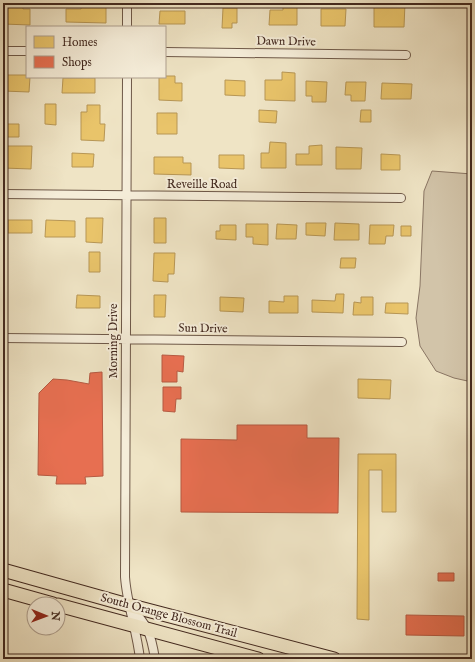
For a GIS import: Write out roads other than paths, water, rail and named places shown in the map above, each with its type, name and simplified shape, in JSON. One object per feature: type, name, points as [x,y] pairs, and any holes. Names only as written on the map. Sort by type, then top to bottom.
[{"type":"main road","name":"South Orange Blossom Trail","points":[[3,570],[128,605],[334,659]]},
{"type":"main road","points":[[3,590],[26,596]]},
{"type":"main road","name":"South Orange Blossom Trail","points":[[66,607],[258,659]]},
{"type":"street","points":[[127,3],[127,26]]},
{"type":"street","points":[[3,51],[26,51]]},
{"type":"street","name":"Dawn Drive","points":[[166,52],[406,55]]},
{"type":"street","name":"Morning Drive","points":[[127,78],[125,577],[128,605],[138,638],[140,659]]},
{"type":"street","name":"Reveille Road","points":[[3,194],[401,198]]},
{"type":"street","name":"Sun Drive","points":[[3,338],[402,342]]},
{"type":"street","points":[[128,605],[142,619],[149,630],[155,659]]}]
